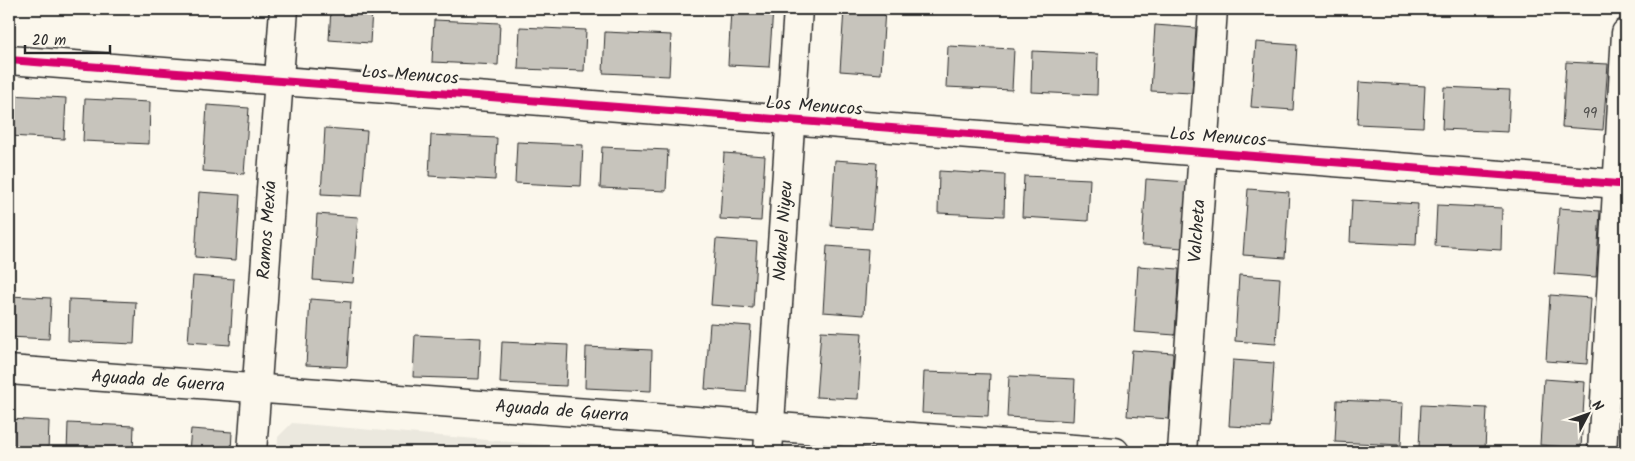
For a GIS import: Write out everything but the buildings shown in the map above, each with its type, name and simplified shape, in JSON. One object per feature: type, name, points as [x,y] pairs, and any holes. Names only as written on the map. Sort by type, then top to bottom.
[{"type":"street","name":"Ramos Mexía","points":[[252,452],[284,9]]},
{"type":"street","name":"Nahuel Niyeu","points":[[769,440],[798,9]]},
{"type":"street","name":"Valcheta","points":[[1182,452],[1213,9]]},
{"type":"street","points":[[1602,452],[1626,33]]},
{"type":"street","name":"Los Menucos","points":[[9,60],[1618,184]]},
{"type":"street","name":"Aguada de Guerra","points":[[9,370],[257,389],[769,440],[1115,452]]},
{"type":"shaded area","points":[[1626,225],[1626,452],[1613,452]]},
{"type":"shaded area","points":[[292,423],[625,452],[277,452],[278,437]]},
{"type":"cycle path","points":[[9,60],[1618,184]]}]
